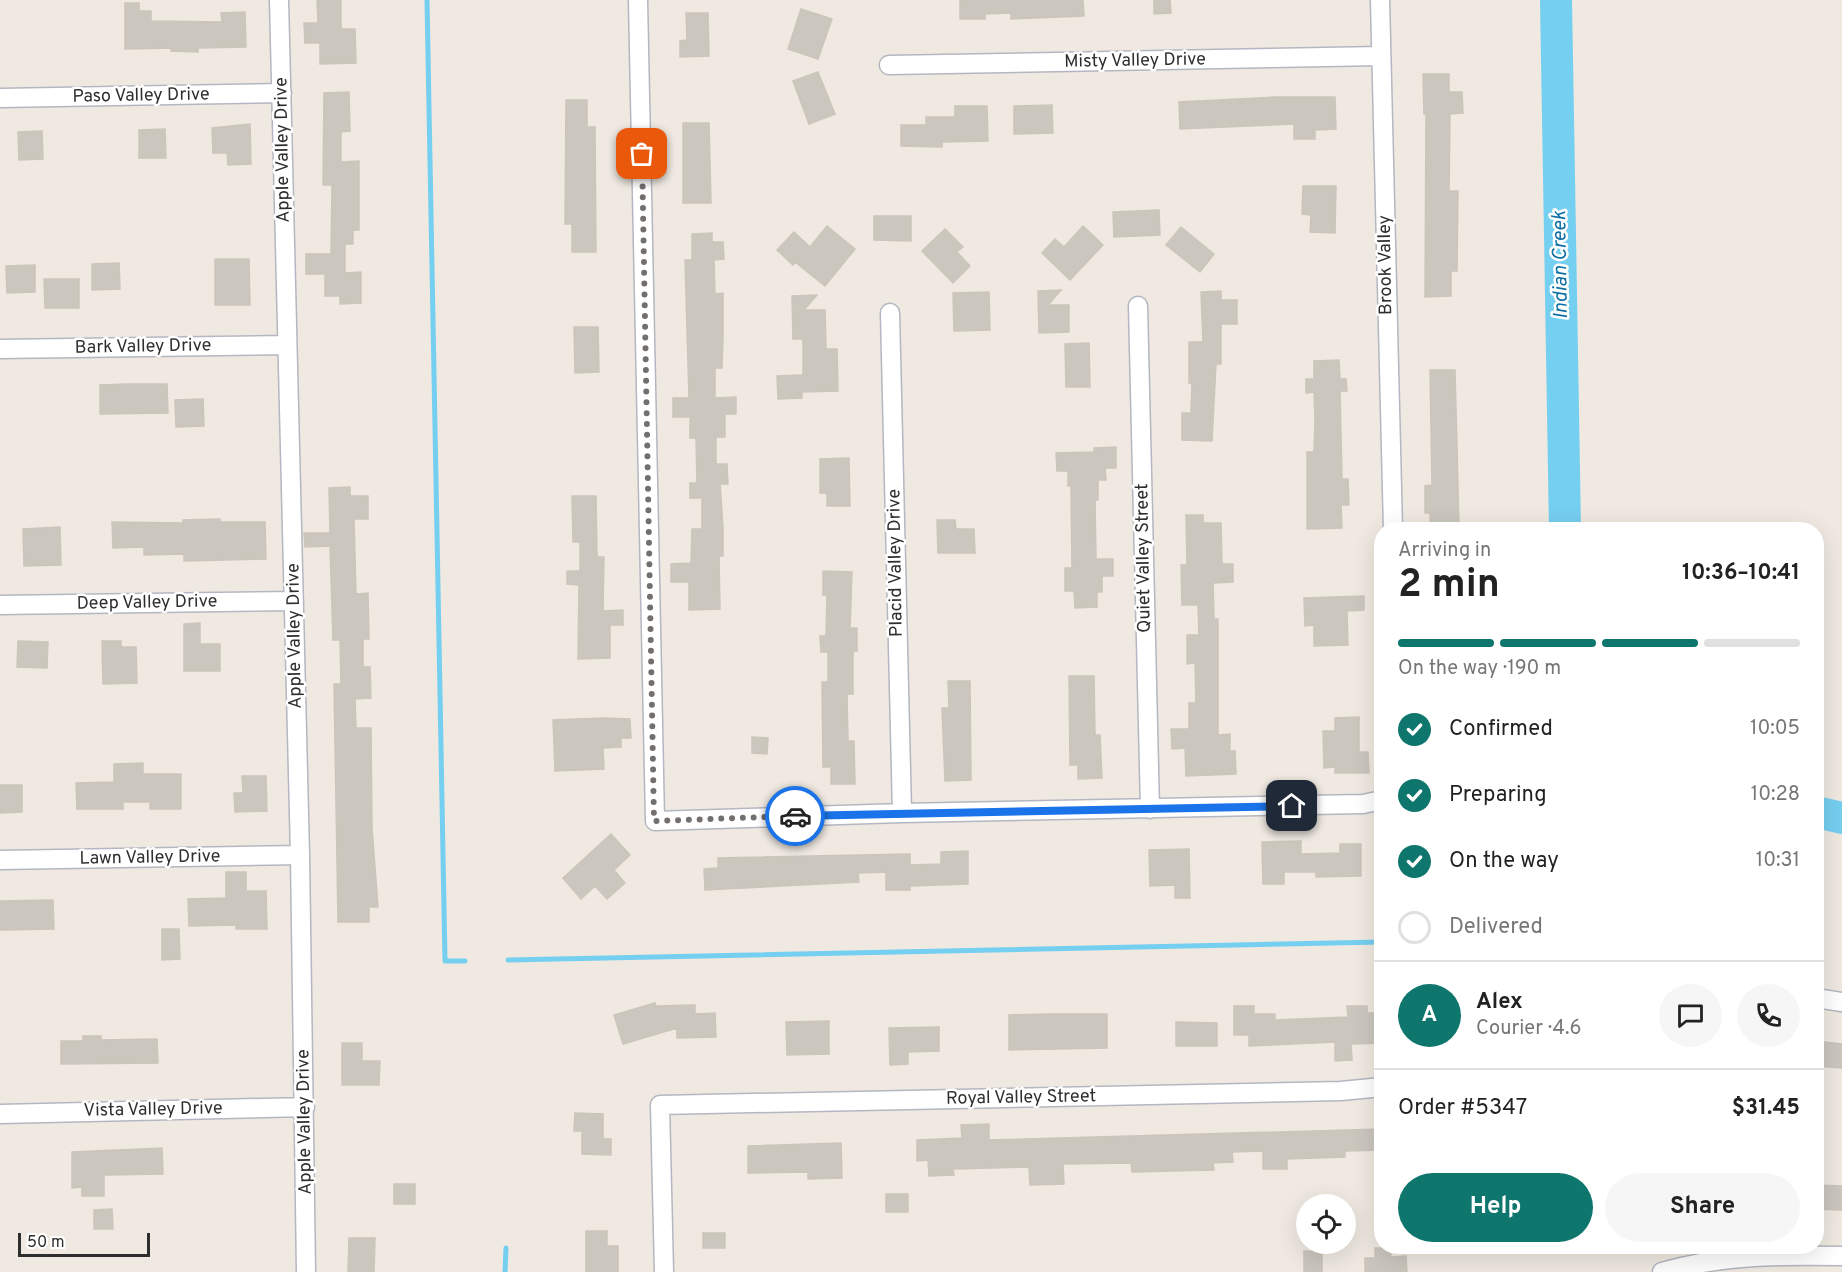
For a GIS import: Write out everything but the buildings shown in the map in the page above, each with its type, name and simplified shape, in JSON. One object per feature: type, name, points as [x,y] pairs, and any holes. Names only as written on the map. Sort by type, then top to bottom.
[{"type":"street","name":"Apple Valley Drive","points":[[279,0],[300,855],[306,1272]]},
{"type":"street","points":[[639,0],[654,821],[902,813],[1363,804],[1374,802]]},
{"type":"street","name":"Brook Valley","points":[[1380,0],[1393,522]]},
{"type":"street","name":"Misty Valley Drive","points":[[889,65],[1381,56]]},
{"type":"street","name":"Paso Valley Drive","points":[[0,98],[282,93]]},
{"type":"street","name":"Quiet Valley Street","points":[[1138,306],[1150,809]]},
{"type":"street","name":"Placid Valley Drive","points":[[890,313],[902,813]]},
{"type":"street","name":"Bark Valley Drive","points":[[0,349],[286,345]]},
{"type":"street","name":"Deep Valley Drive","points":[[0,605],[294,601]]},
{"type":"street","name":"Lawn Valley Drive","points":[[0,860],[300,855]]},
{"type":"street","points":[[1824,999],[1842,1002]]},
{"type":"street","name":"Royal Valley Street","points":[[664,1272],[660,1105],[1341,1091],[1374,1088]]},
{"type":"street","name":"Vista Valley Drive","points":[[0,1114],[305,1107]]},
{"type":"street","points":[[1662,1272],[1679,1267],[1767,1255],[1842,1257]]},
{"type":"waterway","points":[[427,0],[445,961],[465,961]]},
{"type":"waterway","name":"Indian Creek","points":[[1556,0],[1565,522]]},
{"type":"waterway","name":"Indian Creek","points":[[1824,814],[1842,818]]},
{"type":"waterway","points":[[508,960],[1374,942]]},
{"type":"waterway","points":[[505,1272],[506,1248]]},
{"type":"way so far","points":[[642,154],[654,821],[795,816]]},
{"type":"route","points":[[795,816],[1292,806]]}]
